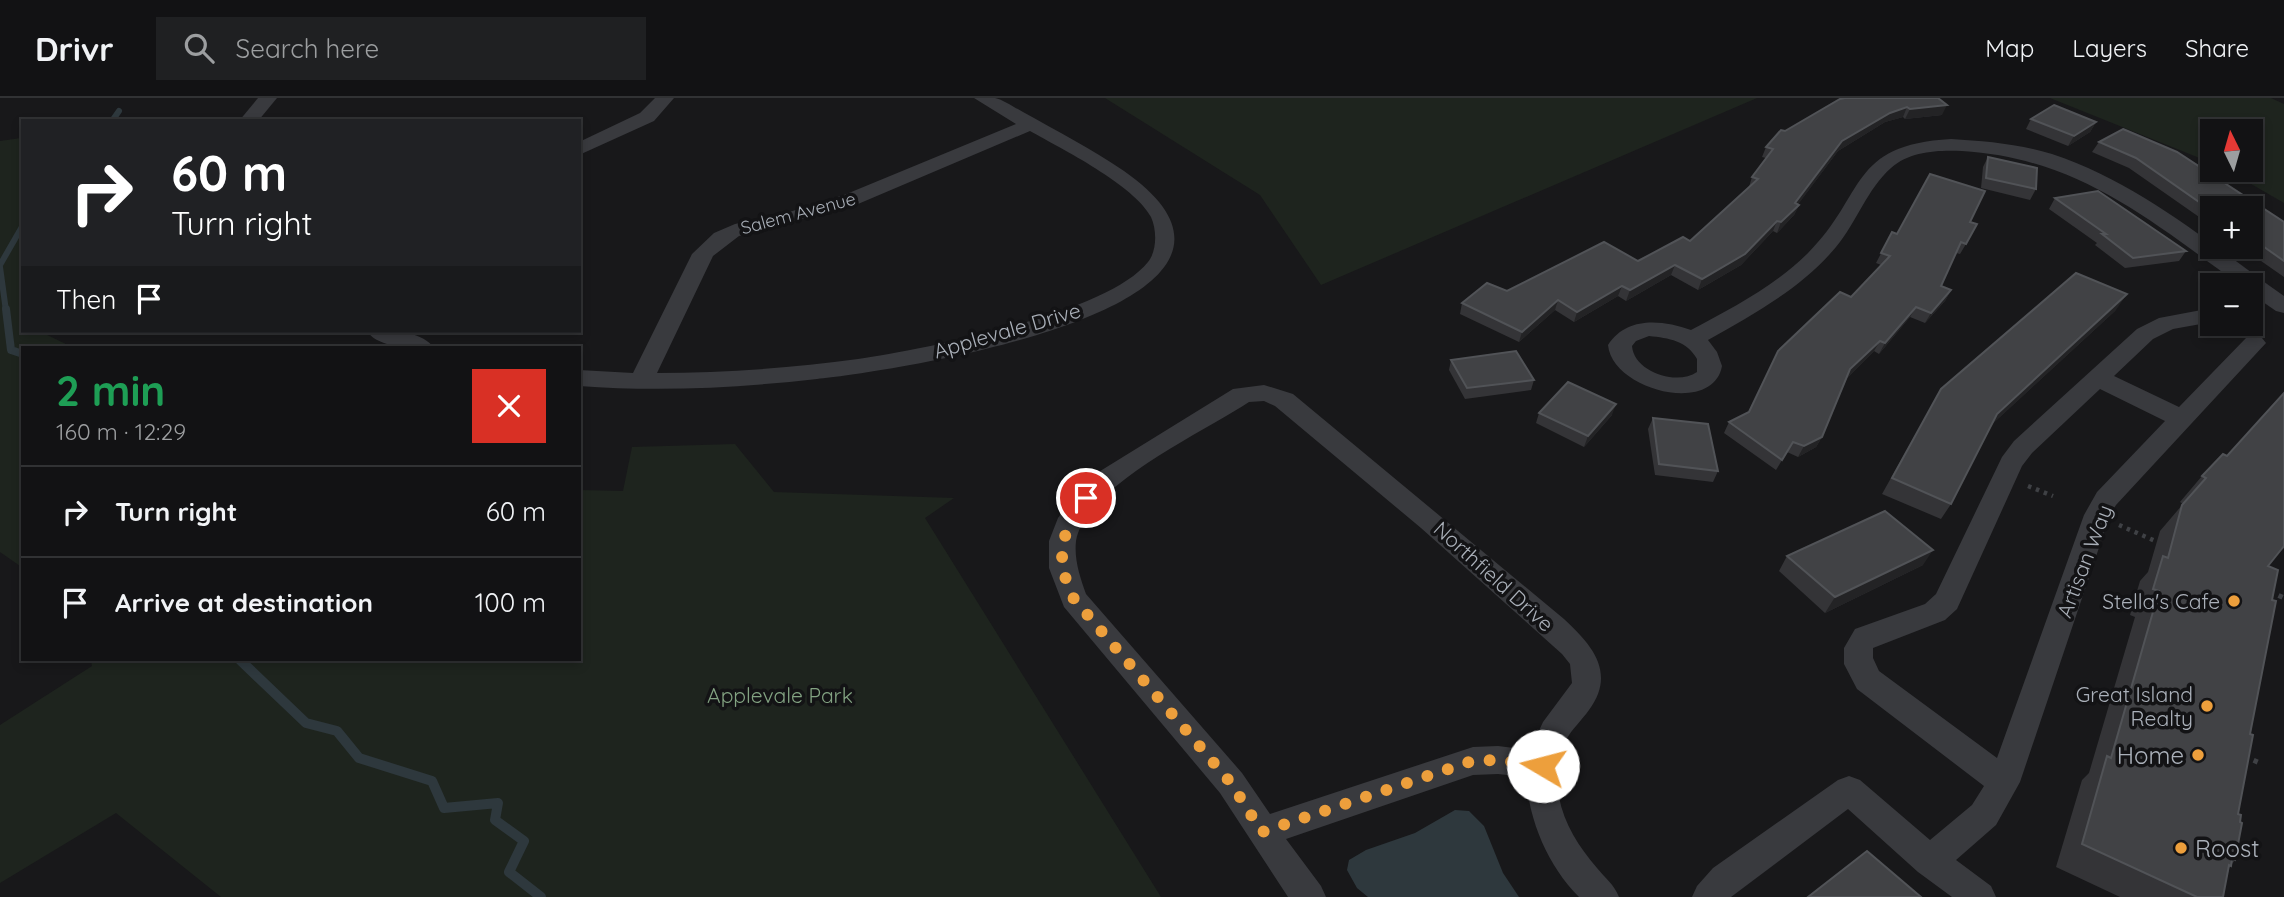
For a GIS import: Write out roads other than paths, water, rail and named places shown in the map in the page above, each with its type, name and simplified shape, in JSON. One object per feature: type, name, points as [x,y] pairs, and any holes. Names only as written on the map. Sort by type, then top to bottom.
[{"type":"street","points":[[250,119],[268,98]]},
{"type":"street","points":[[581,148],[647,117],[665,98]]},
{"type":"street","name":"Applevale Drive","points":[[581,378],[641,382],[782,375],[908,357],[978,342],[1066,316],[1110,298],[1150,273],[1161,259],[1167,244],[1160,215],[1149,201],[1123,178],[983,98]]},
{"type":"street","name":"Salem Avenue","points":[[641,382],[703,254],[715,240],[739,229],[788,219],[881,189],[1029,125]]},
{"type":"street","points":[[1692,339],[1792,279],[1809,264],[1830,241],[1885,163],[1907,152],[1939,146],[1977,146],[2009,150],[2083,172],[2121,191],[2283,305]]},
{"type":"street","points":[[2263,307],[2283,305]]},
{"type":"street","points":[[2004,782],[1878,688],[1861,670],[1857,652],[1865,637],[1913,621],[1935,611],[1947,601],[2011,464],[2036,433],[2145,334],[2157,327],[2200,318]]},
{"type":"street","points":[[383,333],[417,346]]},
{"type":"street","name":"Artisan Way","points":[[1930,861],[1984,815],[2004,782],[2097,515],[2119,484],[2254,343]]},
{"type":"street","points":[[2097,378],[2182,419]]},
{"type":"street","name":"Northfield Drive","points":[[1179,435],[1242,395],[1272,393],[1420,511],[1555,631],[1584,661],[1588,676],[1587,691],[1554,731],[1543,766],[1543,792],[1558,840],[1574,865],[1602,897]]},
{"type":"street","points":[[1179,435],[1102,480],[1086,498],[1065,533],[1061,556],[1064,578],[1074,599],[1231,783],[1309,897]]},
{"type":"street","points":[[1262,832],[1472,761],[1498,760],[1543,766]]},
{"type":"street","points":[[1709,897],[1725,879],[1849,790],[1930,861],[1979,897]]},
{"type":"waterway","points":[[113,119],[119,111]]},
{"type":"waterway","points":[[0,265],[21,228]]},
{"type":"waterway","points":[[0,267],[6,311]]},
{"type":"waterway","points":[[6,309],[11,350],[21,353]]},
{"type":"waterway","points":[[241,661],[306,723],[337,731],[359,758],[432,781],[444,808],[498,803],[495,820],[524,841],[509,872],[541,897]]},
{"type":"place","name":"Stella's Cafe","points":[[2234,601]]},
{"type":"place","name":"Great Island Realty","points":[[2207,706]]},
{"type":"place","name":"Home","points":[[2198,755]]},
{"type":"place","name":"Roost","points":[[2181,848]]},
{"type":"park label","name":"Applevale Park","points":[[780,695]]}]
